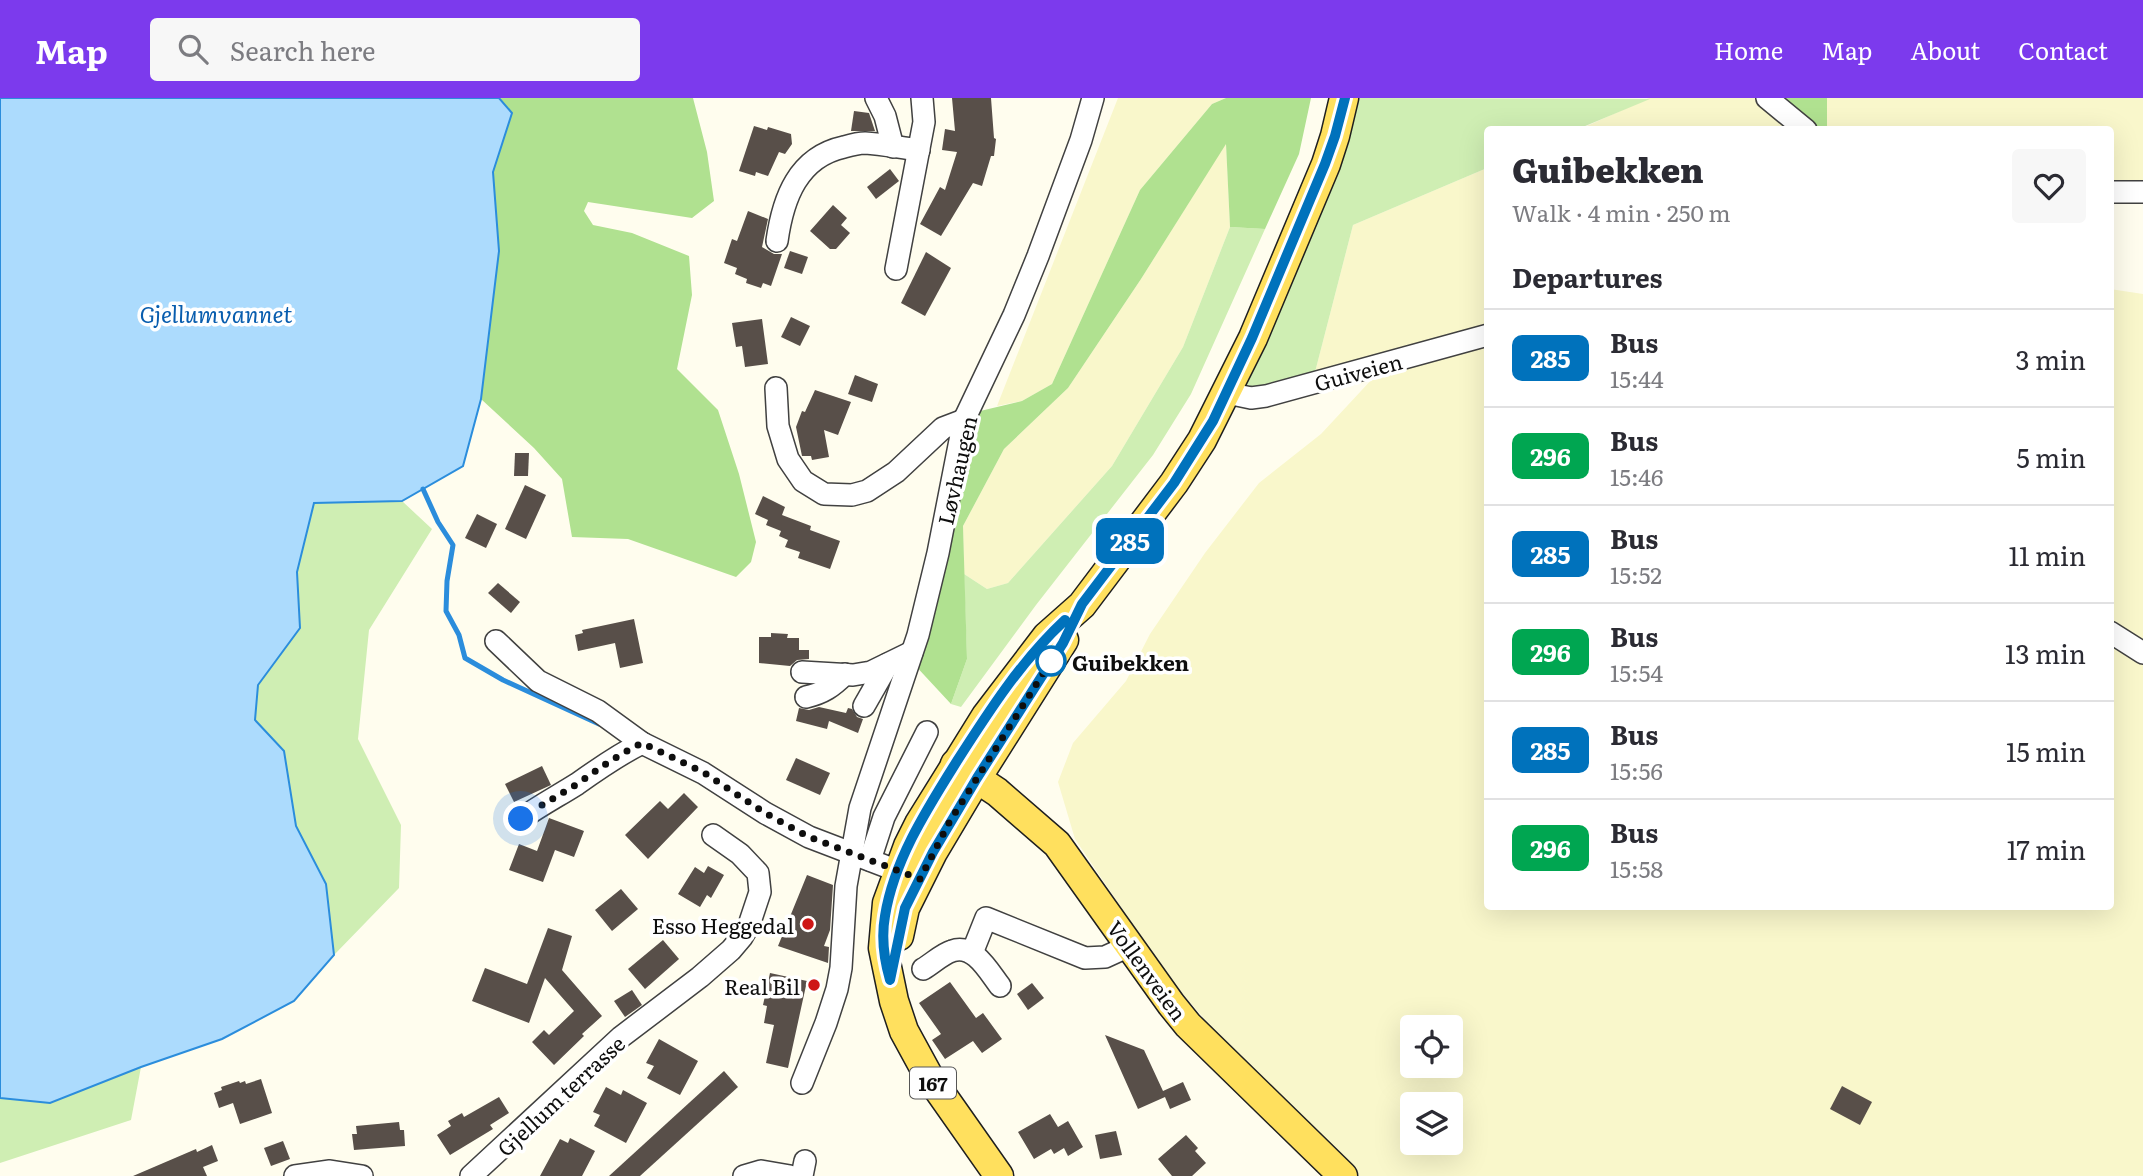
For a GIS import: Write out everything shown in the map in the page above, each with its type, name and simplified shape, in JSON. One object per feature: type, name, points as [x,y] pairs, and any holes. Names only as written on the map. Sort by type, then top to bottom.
[{"type":"main road","name":"167","points":[[999,1176],[913,1050],[897,1013],[883,948],[887,904],[909,875],[919,824],[966,771],[986,716],[1048,636],[1082,604],[1174,483],[1202,440],[1252,338],[1325,164],[1345,98]]},
{"type":"main road","name":"Vollenveien","points":[[966,771],[997,792],[1057,844],[1193,1031],[1343,1176]]},
{"type":"street","points":[[876,98],[885,116],[893,147]]},
{"type":"street","points":[[896,269],[924,122],[922,98]]},
{"type":"street","name":"Løvhaugen","points":[[861,857],[860,808],[912,652],[938,553],[964,420],[1014,315],[1038,256],[1081,140],[1093,98]]},
{"type":"street","points":[[1767,98],[1802,126]]},
{"type":"street","points":[[777,241],[780,215],[787,194],[803,167],[830,150],[862,143],[919,150]]},
{"type":"street","points":[[2114,192],[2143,192]]},
{"type":"street","name":"Guiveien","points":[[1227,393],[1251,398],[1266,396],[1484,336]]},
{"type":"street","points":[[776,388],[778,426],[788,459],[803,481],[824,494],[852,495],[867,491],[896,472],[943,428],[964,420]]},
{"type":"street","points":[[2114,635],[2143,653]]},
{"type":"street","points":[[496,641],[538,681],[598,711],[642,743],[703,772],[765,813],[809,837],[909,875]]},
{"type":"street","points":[[802,672],[871,672],[912,652]]},
{"type":"street","points":[[864,706],[888,664]]},
{"type":"street","points":[[806,697],[833,687],[845,674]]},
{"type":"street","points":[[802,1083],[837,989],[841,968],[846,886],[927,732]]},
{"type":"street","points":[[521,819],[608,761],[642,743]]},
{"type":"street","name":"Gjellum terrasse","points":[[471,1176],[621,1037],[731,950],[749,925],[760,892],[758,873],[740,855],[713,835]]},
{"type":"street","points":[[972,953],[986,918],[1084,958],[1105,957],[1129,946]]},
{"type":"street","points":[[923,970],[953,950],[965,950],[972,953],[1000,986]]},
{"type":"street","points":[[295,1176],[330,1171],[362,1176]]},
{"type":"street","points":[[744,1176],[761,1171],[799,1171]]},
{"type":"shaded area","points":[[1118,98],[1226,98],[1212,104],[1140,190],[1052,384],[1022,401],[997,406]]},
{"type":"shaded area","points":[[1649,98],[1766,98],[1798,126],[1587,126]]},
{"type":"shaded area","points":[[1827,98],[2143,98],[2143,193],[2114,194],[2114,126],[1827,126]]},
{"type":"shaded area","points":[[1226,143],[1230,227],[1183,347],[1112,466],[1008,583],[987,589],[964,574],[963,526],[1004,449],[1068,388],[1141,279]]},
{"type":"shaded area","points":[[1484,169],[1484,329],[1314,376],[1353,225]]},
{"type":"shaded area","points":[[2114,290],[2143,294],[2143,640],[2114,622]]},
{"type":"shaded area","points":[[1484,336],[1484,910],[2114,910],[2114,637],[2143,655],[2143,1176],[1355,1176],[1253,1075],[1168,977],[1075,839],[1058,782],[1073,743],[1126,681],[1150,634],[1205,553],[1259,483],[1321,434],[1374,377]]},
{"type":"green space","points":[[499,98],[693,98],[707,152],[714,201],[692,218],[588,202],[584,211],[593,225],[632,233],[689,256],[692,295],[677,369],[718,410],[739,474],[756,542],[751,562],[736,577],[628,539],[572,537],[562,479],[534,448],[481,399],[499,251],[493,172],[512,113]]},
{"type":"green space","points":[[1226,98],[1311,98],[1299,154],[1265,229],[1230,227],[1226,144],[1068,388],[1004,449],[963,526],[967,659],[951,704],[912,662],[976,412],[1022,401],[1052,384],[1140,190],[1212,104]]},
{"type":"green space","points":[[1355,98],[1650,99],[1585,126],[1484,126],[1484,169],[1353,225],[1314,376],[1243,390]]},
{"type":"green space","points":[[1776,98],[1827,98],[1827,126],[1809,126]]},
{"type":"green space","points":[[1230,227],[1265,229],[1191,394],[1153,455],[1036,605],[961,707],[951,704],[967,659],[964,574],[987,589],[1008,583],[1112,466],[1183,347]]},
{"type":"green space","points":[[402,501],[432,529],[369,630],[358,739],[401,825],[399,888],[334,955],[326,884],[296,827],[284,751],[255,720],[258,685],[300,628],[297,572],[314,503]]},
{"type":"green space","points":[[141,1067],[131,1120],[0,1163],[0,1098],[50,1103]]},
{"type":"water","name":"Gjellumvannet","points":[[0,98],[499,98],[512,113],[493,172],[499,251],[481,399],[463,466],[402,501],[314,503],[297,572],[300,628],[258,685],[255,720],[284,751],[296,826],[326,884],[334,955],[294,1001],[222,1039],[50,1103],[0,1098]]},
{"type":"building","points":[[952,98],[991,98],[996,139],[994,156],[991,156],[982,186],[973,183],[941,236],[920,224],[940,187],[945,190],[957,152],[942,150],[945,129],[955,131]]},
{"type":"building","points":[[854,111],[869,113],[875,131],[851,131]]},
{"type":"building","points":[[754,126],[791,134],[792,144],[785,154],[779,152],[768,176],[756,172],[755,176],[739,171]]},
{"type":"building","points":[[890,169],[899,181],[876,199],[867,187]]},
{"type":"building","points":[[833,205],[847,218],[841,225],[850,233],[836,249],[830,249],[810,231]]},
{"type":"building","points":[[748,211],[768,219],[762,247],[774,254],[782,254],[771,286],[763,283],[761,288],[746,283],[747,279],[735,274],[737,268],[724,263],[732,239],[737,241]]},
{"type":"building","points":[[790,251],[808,257],[802,274],[784,268]]},
{"type":"building","points":[[926,252],[951,268],[925,316],[901,303]]},
{"type":"building","points":[[791,317],[810,326],[800,346],[781,337]]},
{"type":"building","points":[[762,319],[768,364],[745,367],[742,346],[736,347],[732,323]]},
{"type":"building","points":[[855,375],[878,384],[872,402],[848,394]]},
{"type":"building","points":[[815,390],[851,402],[838,435],[824,430],[829,457],[812,460],[811,456],[802,456],[796,427]]},
{"type":"building","points":[[515,453],[529,453],[528,476],[514,476]]},
{"type":"building","points":[[525,485],[546,495],[526,539],[505,529]]},
{"type":"building","points":[[763,496],[785,507],[782,515],[811,526],[810,530],[840,541],[830,569],[798,558],[800,552],[785,547],[788,540],[779,536],[781,531],[766,525],[768,520],[755,514]]},
{"type":"building","points":[[477,514],[497,524],[486,548],[465,538]]},
{"type":"building","points":[[498,583],[520,602],[511,613],[488,593]]},
{"type":"building","points":[[634,619],[643,663],[620,668],[615,643],[578,651],[575,635],[583,633],[582,630]]},
{"type":"building","points":[[771,633],[788,634],[787,638],[799,638],[799,650],[809,650],[809,659],[797,660],[790,666],[759,663],[759,637],[771,637]]},
{"type":"building","points":[[819,707],[846,713],[848,708],[852,709],[857,717],[863,719],[858,733],[829,721],[827,729],[796,721],[799,708],[809,710]]},
{"type":"building","points":[[796,758],[830,773],[820,795],[786,780]]},
{"type":"building","points":[[542,766],[551,785],[514,802],[505,784]]},
{"type":"building","points":[[684,793],[698,807],[648,859],[625,835],[660,801],[668,809]]},
{"type":"building","points":[[549,818],[584,831],[574,857],[555,850],[543,882],[509,870],[519,844],[537,851]]},
{"type":"building","points":[[708,866],[724,875],[711,898],[707,895],[700,907],[678,894],[695,867],[704,873]]},
{"type":"building","points":[[807,875],[833,885],[830,930],[824,946],[829,947],[828,963],[778,946]]},
{"type":"building","points":[[621,889],[638,909],[612,931],[595,910]]},
{"type":"building","points":[[548,928],[572,936],[562,970],[602,1016],[554,1065],[532,1042],[544,1030],[549,1035],[574,1011],[545,978],[529,1023],[472,1001],[485,968],[527,984]]},
{"type":"building","points":[[663,940],[679,959],[645,989],[628,969]]},
{"type":"building","points":[[770,973],[807,981],[788,1068],[766,1063],[774,1025],[764,1023],[767,1006],[763,1005]]},
{"type":"building","points":[[950,982],[976,1018],[983,1013],[1002,1039],[982,1053],[973,1041],[945,1059],[932,1040],[941,1034],[919,1003]]},
{"type":"building","points":[[1032,983],[1044,998],[1028,1010],[1017,994]]},
{"type":"building","points":[[632,990],[642,1005],[625,1017],[614,1001]]},
{"type":"building","points":[[1105,1035],[1144,1050],[1163,1091],[1183,1082],[1191,1100],[1170,1109],[1165,1097],[1138,1109]]},
{"type":"building","points":[[659,1039],[698,1061],[680,1095],[647,1078],[654,1066],[646,1063]]},
{"type":"building","points":[[724,1071],[738,1087],[640,1176],[609,1176]]},
{"type":"building","points":[[261,1079],[272,1113],[240,1124],[233,1103],[219,1108],[214,1093],[222,1090],[221,1087],[239,1081],[245,1081],[246,1084]]},
{"type":"building","points":[[1842,1086],[1872,1102],[1860,1125],[1830,1109]]},
{"type":"building","points":[[606,1087],[621,1095],[623,1090],[647,1103],[626,1143],[594,1126],[600,1115],[593,1112]]},
{"type":"building","points":[[499,1097],[509,1113],[490,1125],[493,1129],[450,1155],[437,1135],[451,1126],[448,1121],[462,1113],[464,1117]]},
{"type":"building","points":[[1050,1114],[1058,1127],[1068,1121],[1083,1147],[1068,1156],[1064,1148],[1054,1154],[1051,1149],[1034,1159],[1018,1132]]},
{"type":"building","points":[[399,1122],[400,1130],[404,1130],[405,1146],[354,1150],[352,1134],[357,1134],[356,1126]]},
{"type":"building","points":[[1116,1131],[1122,1155],[1100,1159],[1095,1135]]},
{"type":"building","points":[[1186,1135],[1198,1148],[1195,1151],[1206,1163],[1192,1176],[1172,1176],[1158,1159]]},
{"type":"building","points":[[570,1138],[595,1151],[582,1176],[540,1176],[560,1139],[568,1143]]},
{"type":"building","points":[[283,1141],[290,1159],[271,1166],[264,1148]]},
{"type":"building","points":[[212,1145],[218,1161],[203,1167],[207,1176],[133,1176],[196,1149],[197,1152]]},
{"type":"waterway","name":"Guibekken","points":[[423,489],[438,522],[453,545],[447,581],[446,611],[459,635],[465,658],[503,680],[599,724]]},
{"type":"bus line","name":"285","points":[[1065,620],[1020,670],[986,716],[933,799],[908,846],[887,904],[883,931],[883,948],[890,980],[905,908],[950,821],[1063,643],[1082,604],[1174,483],[1213,421],[1252,338],[1325,164],[1345,98]]},
{"type":"place","name":"Guibekken","points":[[1051,661]]},
{"type":"place","name":"Esso Heggedal","points":[[808,924]]},
{"type":"place","name":"Real Bil","points":[[814,985]]},
{"type":"route","points":[[521,819],[608,761],[642,743],[703,772],[765,813],[809,837],[920,879],[950,821],[1051,661]]}]
